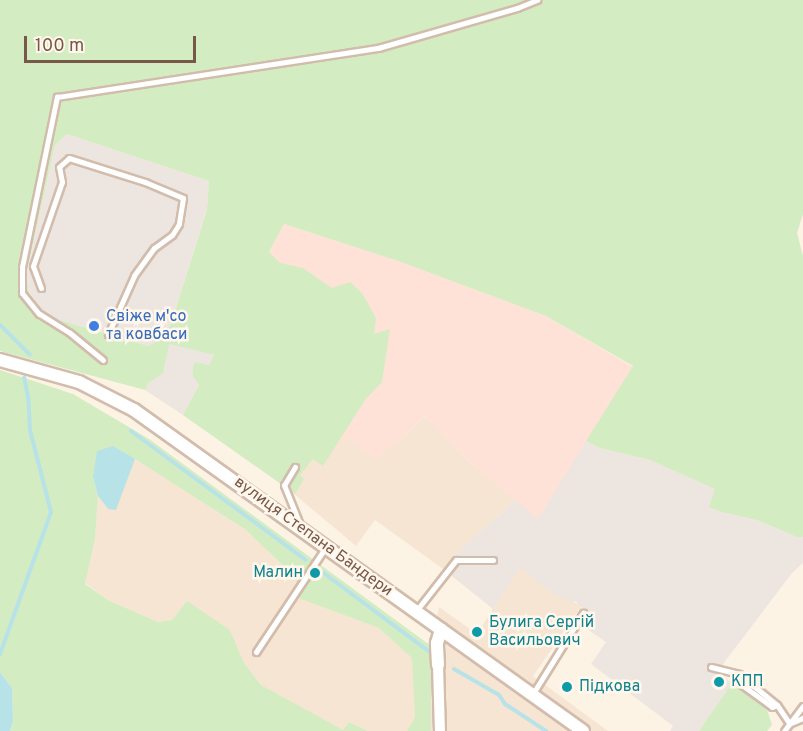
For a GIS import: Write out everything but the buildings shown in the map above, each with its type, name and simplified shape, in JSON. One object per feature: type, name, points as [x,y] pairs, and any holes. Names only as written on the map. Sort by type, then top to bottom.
[{"type":"street","name":"вулиця Степана Бандери","points":[[0,360],[88,386],[120,402],[302,528],[583,731]]},
{"type":"street","points":[[440,731],[437,644],[441,630]]},
{"type":"lane","points":[[103,360],[70,333],[39,314],[22,294],[22,267],[57,97],[378,48],[517,8],[537,0]]},
{"type":"lane","points":[[41,288],[33,266],[62,182],[59,167],[69,158],[145,182],[183,198],[179,224],[172,235],[154,248],[134,276],[108,334]]},
{"type":"lane","points":[[295,467],[284,485],[302,528]]},
{"type":"lane","points":[[256,652],[326,547]]},
{"type":"lane","points":[[416,611],[456,560],[493,560]]},
{"type":"lane","points":[[532,695],[583,613]]},
{"type":"lane","points":[[711,667],[740,674],[777,705],[789,723]]},
{"type":"lane","points":[[740,674],[742,685],[768,705],[772,707],[777,705]]},
{"type":"lane","points":[[784,731],[803,706]]},
{"type":"lane","points":[[789,723],[803,718]]},
{"type":"shaded area","points":[[67,134],[209,181],[207,208],[172,321],[163,338],[148,346],[46,316],[29,292],[26,276],[55,145]]},
{"type":"shaded area","points":[[284,224],[398,261],[546,316],[633,367],[538,520],[469,461],[425,416],[402,439],[375,459],[344,436],[323,466],[295,446],[274,477],[183,415]]},
{"type":"shaded area","points":[[166,343],[214,355],[183,415],[145,390]]},
{"type":"shaded area","points":[[425,416],[469,461],[516,500],[462,548],[443,569],[375,520],[356,546],[274,477],[295,445],[344,436],[402,439]]},
{"type":"shaded area","points":[[586,441],[600,448],[650,460],[716,489],[754,519],[797,537],[803,537],[803,563],[792,573],[717,672],[732,683],[699,731],[670,731],[673,726],[591,664],[606,642],[587,629],[590,625],[586,622],[590,615],[575,601],[573,603],[548,590],[520,567],[493,609],[443,569],[462,548],[516,500],[538,519]]},
{"type":"shaded area","points":[[135,459],[246,530],[296,578],[298,598],[379,628],[413,658],[415,717],[407,731],[368,731],[349,722],[343,731],[261,685],[244,663],[230,630],[187,602],[172,620],[158,622],[108,600],[85,583],[95,539],[98,496],[108,509]]},
{"type":"shaded area","points":[[520,566],[548,590],[582,606],[533,676],[608,731],[431,731],[431,646],[439,607],[477,634]]},
{"type":"green space","points":[[0,0],[803,0],[803,214],[797,233],[803,256],[803,537],[797,537],[754,519],[709,507],[715,489],[650,460],[600,448],[586,441],[633,366],[546,316],[398,261],[284,224],[269,252],[280,263],[303,268],[332,288],[350,282],[362,293],[376,318],[374,334],[390,329],[382,382],[365,400],[323,466],[313,459],[300,475],[304,479],[295,494],[183,415],[199,385],[193,376],[193,365],[196,362],[209,365],[214,355],[169,344],[163,373],[148,383],[145,390],[0,351]],"holes":[[[67,134],[209,181],[207,209],[172,321],[163,338],[148,346],[46,316],[29,293],[26,276],[55,145]]]},
{"type":"green space","points":[[0,370],[73,394],[149,439],[431,646],[431,731],[407,731],[415,717],[412,658],[379,628],[298,598],[296,578],[246,530],[135,459],[93,477],[98,496],[95,539],[85,584],[108,600],[158,622],[172,620],[187,601],[230,630],[244,663],[261,685],[343,730],[349,722],[368,731],[10,731],[13,721],[12,688],[0,672]]},
{"type":"green space","points":[[732,683],[766,706],[772,725],[767,731],[699,731]]},
{"type":"water","points":[[113,446],[135,459],[116,510],[108,509],[98,496],[93,477],[97,451]]},
{"type":"water","points":[[0,672],[12,688],[13,721],[10,731],[0,731]]},
{"type":"waterway","points":[[0,325],[30,355]]},
{"type":"waterway","points":[[0,654],[51,512],[30,430],[24,377]]},
{"type":"waterway","points":[[131,431],[306,560]]},
{"type":"waterway","points":[[321,571],[431,653]]},
{"type":"waterway","points":[[454,669],[499,695],[505,704],[546,731]]},
{"type":"place","name":"Свіже м'со та ковбаси","points":[[94,326]]},
{"type":"place","name":"Малин","points":[[315,573]]},
{"type":"place","name":"Булига Сергій Васильович","points":[[477,632]]},
{"type":"place","name":"КПП","points":[[719,682]]},
{"type":"place","name":"Підкова","points":[[567,687]]}]
